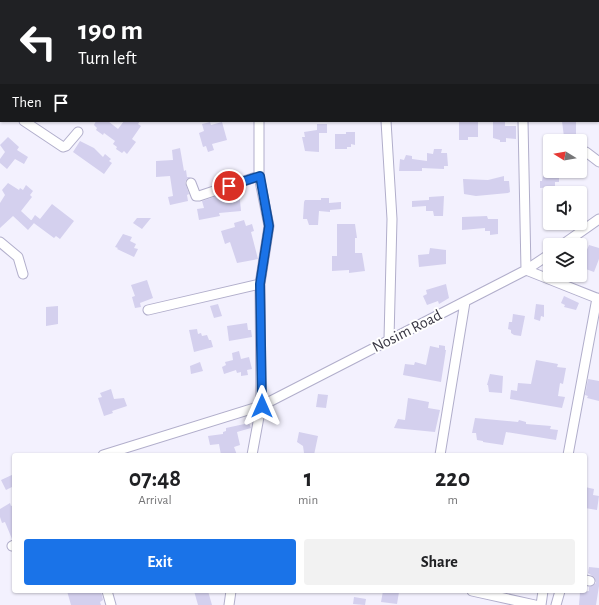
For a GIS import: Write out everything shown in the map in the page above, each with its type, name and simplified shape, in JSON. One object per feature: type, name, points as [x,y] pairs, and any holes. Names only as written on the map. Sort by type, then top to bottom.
[{"type":"street","points":[[26,122],[63,147],[66,146],[78,132]]},
{"type":"street","points":[[252,453],[262,406],[260,284],[269,226],[260,176],[259,122]]},
{"type":"street","points":[[386,122],[392,220],[389,339]]},
{"type":"street","points":[[523,122],[526,270],[598,298],[568,453]]},
{"type":"street","points":[[587,153],[599,162]]},
{"type":"street","points":[[191,183],[196,196],[199,196],[260,176]]},
{"type":"street","points":[[572,238],[599,219]]},
{"type":"street","points":[[0,242],[18,257],[23,274]]},
{"type":"street","name":"Nosim Road","points":[[109,453],[262,406],[389,339],[465,302],[526,270],[543,259]]},
{"type":"street","points":[[148,310],[260,284]]},
{"type":"street","points":[[440,453],[465,302]]},
{"type":"street","points":[[108,593],[111,605]]},
{"type":"street","points":[[229,605],[231,593]]},
{"type":"street","points":[[481,593],[535,605]]},
{"type":"street","points":[[541,605],[543,593]]},
{"type":"street","points":[[556,605],[559,593]]},
{"type":"building","points":[[96,122],[109,122],[118,129],[123,122],[139,122],[138,124],[141,126],[132,139],[136,142],[127,154],[124,151],[122,153],[116,149],[117,147],[113,144],[115,141],[104,133],[103,135],[96,130],[97,128],[94,125]]},
{"type":"building","points":[[210,122],[211,125],[222,122],[227,140],[212,144],[214,150],[208,152],[206,146],[203,147],[199,133],[204,131],[202,124]]},
{"type":"building","points":[[459,122],[478,122],[478,137],[468,137],[468,140],[459,140]]},
{"type":"building","points":[[493,122],[505,122],[505,126],[516,126],[516,139],[506,138],[506,142],[500,142],[500,140],[493,138]]},
{"type":"building","points":[[562,122],[576,122],[576,134],[564,134]]},
{"type":"building","points":[[317,124],[327,124],[327,133],[319,133],[319,152],[305,151],[302,137],[305,137],[304,132],[317,130]]},
{"type":"building","points":[[346,132],[355,132],[355,145],[351,144],[351,147],[347,147],[347,149],[335,149],[335,134],[346,134]]},
{"type":"building","points":[[8,137],[19,147],[17,150],[28,157],[24,164],[15,159],[7,169],[0,163],[0,159],[5,152],[0,145]]},
{"type":"building","points":[[80,141],[94,148],[103,157],[105,154],[111,159],[109,161],[112,163],[104,174],[73,152]]},
{"type":"building","points":[[180,148],[184,171],[186,170],[187,177],[191,177],[185,182],[189,194],[187,195],[188,201],[170,205],[168,197],[173,196],[170,176],[156,177],[156,161],[173,160],[172,150]]},
{"type":"building","points":[[434,149],[442,149],[441,153],[447,153],[448,166],[444,166],[444,169],[422,168],[422,171],[399,171],[400,159],[404,160],[406,155],[412,156],[412,159],[427,161],[427,153],[433,154]]},
{"type":"building","points":[[504,176],[504,181],[509,181],[510,192],[508,193],[476,196],[464,194],[463,179],[488,180]]},
{"type":"building","points":[[543,176],[543,178],[559,178],[559,182],[555,182],[555,186],[543,186],[543,188],[540,188],[540,181],[542,181]]},
{"type":"building","points":[[8,183],[19,190],[20,188],[23,190],[26,185],[33,191],[30,195],[32,197],[21,211],[34,223],[28,230],[13,216],[0,228],[0,203],[5,195],[2,190]]},
{"type":"building","points":[[239,190],[241,211],[219,213],[220,216],[199,220],[197,209],[204,208],[202,201]]},
{"type":"building","points":[[444,196],[443,216],[434,216],[433,211],[426,211],[426,206],[412,207],[412,201],[429,200],[429,197]]},
{"type":"building","points":[[321,198],[329,198],[329,203],[341,202],[341,209],[330,210],[330,212],[319,211],[318,225],[309,225],[307,219],[303,219],[304,202],[305,200],[321,200]]},
{"type":"building","points":[[52,204],[74,221],[60,239],[56,236],[54,238],[31,221],[35,215],[40,219]]},
{"type":"building","points":[[487,216],[488,219],[498,219],[498,234],[490,235],[490,231],[485,231],[485,228],[462,230],[462,217]]},
{"type":"building","points":[[137,218],[151,218],[142,229],[133,223]]},
{"type":"building","points":[[244,220],[246,226],[252,224],[254,231],[251,232],[258,259],[237,263],[230,242],[225,244],[221,231],[235,227],[234,223]]},
{"type":"building","points":[[337,224],[355,224],[357,238],[355,238],[355,253],[362,253],[365,271],[349,273],[349,270],[332,271],[332,256],[337,256]]},
{"type":"building","points":[[123,234],[132,237],[130,241],[136,244],[134,248],[138,249],[134,257],[115,247]]},
{"type":"building","points":[[589,245],[599,248],[599,259],[594,272],[587,269],[587,250]]},
{"type":"building","points":[[430,248],[446,250],[446,264],[419,267],[418,255],[429,254]]},
{"type":"building","points":[[147,280],[153,298],[140,303],[141,307],[135,308],[132,297],[135,296],[131,285]]},
{"type":"building","points":[[446,284],[449,298],[439,304],[438,301],[427,305],[423,296],[427,294],[426,290]]},
{"type":"building","points":[[564,296],[579,303],[576,310],[564,307],[565,305],[561,303]]},
{"type":"building","points":[[218,304],[222,316],[214,318],[210,306]]},
{"type":"building","points":[[536,304],[544,305],[544,317],[541,316],[540,321],[534,319]]},
{"type":"building","points":[[58,306],[58,324],[46,326],[46,307]]},
{"type":"building","points":[[513,314],[525,316],[521,336],[514,335],[511,333],[511,330],[508,329],[509,322],[512,322]]},
{"type":"building","points":[[247,323],[248,330],[251,330],[252,337],[229,341],[227,326]]},
{"type":"building","points":[[197,329],[198,334],[201,333],[202,336],[207,335],[209,340],[211,340],[213,347],[194,352],[189,330]]},
{"type":"building","points":[[439,345],[445,346],[446,350],[441,382],[403,375],[405,364],[414,365],[415,362],[426,365],[430,346],[439,348]]},
{"type":"building","points":[[239,351],[241,359],[249,357],[252,369],[247,370],[248,375],[241,376],[241,372],[237,373],[236,370],[224,374],[222,367],[226,365],[225,362],[233,360],[232,353]]},
{"type":"building","points":[[536,360],[558,364],[557,367],[566,368],[563,384],[560,383],[558,396],[565,397],[562,408],[510,399],[511,390],[517,391],[518,383],[531,384]]},
{"type":"building","points":[[200,362],[203,371],[191,374],[190,366]]},
{"type":"building","points":[[490,374],[503,376],[502,393],[489,392],[487,385]]},
{"type":"building","points":[[588,379],[599,381],[599,401],[587,398],[588,396],[585,395]]},
{"type":"building","points":[[111,389],[114,399],[124,398],[127,406],[112,411],[113,413],[104,416],[98,398],[102,397],[100,393]]},
{"type":"building","points":[[318,394],[328,395],[326,408],[316,407]]},
{"type":"building","points":[[408,398],[429,402],[428,408],[440,410],[435,432],[394,428],[398,419],[405,420]]},
{"type":"building","points":[[475,418],[518,422],[519,420],[526,422],[526,424],[551,426],[550,429],[558,430],[556,440],[506,432],[503,445],[483,442],[477,440],[476,433],[472,433]]},
{"type":"building","points":[[249,423],[251,428],[237,432],[240,445],[234,447],[236,453],[221,453],[219,444],[210,445],[208,436],[223,434],[223,432],[226,431],[226,428]]},
{"type":"building","points":[[299,432],[318,436],[314,453],[304,453],[303,446],[297,442]]},
{"type":"building","points":[[12,475],[12,487],[6,490],[1,480]]},
{"type":"building","points":[[587,487],[594,489],[593,495],[599,496],[597,510],[587,508]]},
{"type":"building","points":[[10,503],[12,506],[12,539],[5,522],[2,523],[0,509]]},
{"type":"building","points":[[589,567],[599,568],[599,586],[596,605],[579,605],[580,593],[587,593],[587,591],[589,591],[589,587],[596,583],[594,577],[588,573]]},
{"type":"building","points":[[68,593],[101,593],[103,600],[100,602],[101,605],[71,605]]},
{"type":"building","points":[[195,593],[209,593],[212,605],[198,605]]},
{"type":"building","points":[[383,593],[399,593],[397,604],[381,602]]},
{"type":"building","points":[[354,597],[366,599],[365,605],[353,604]]},
{"type":"route","points":[[229,186],[260,176],[269,226],[260,284],[262,406]]}]
